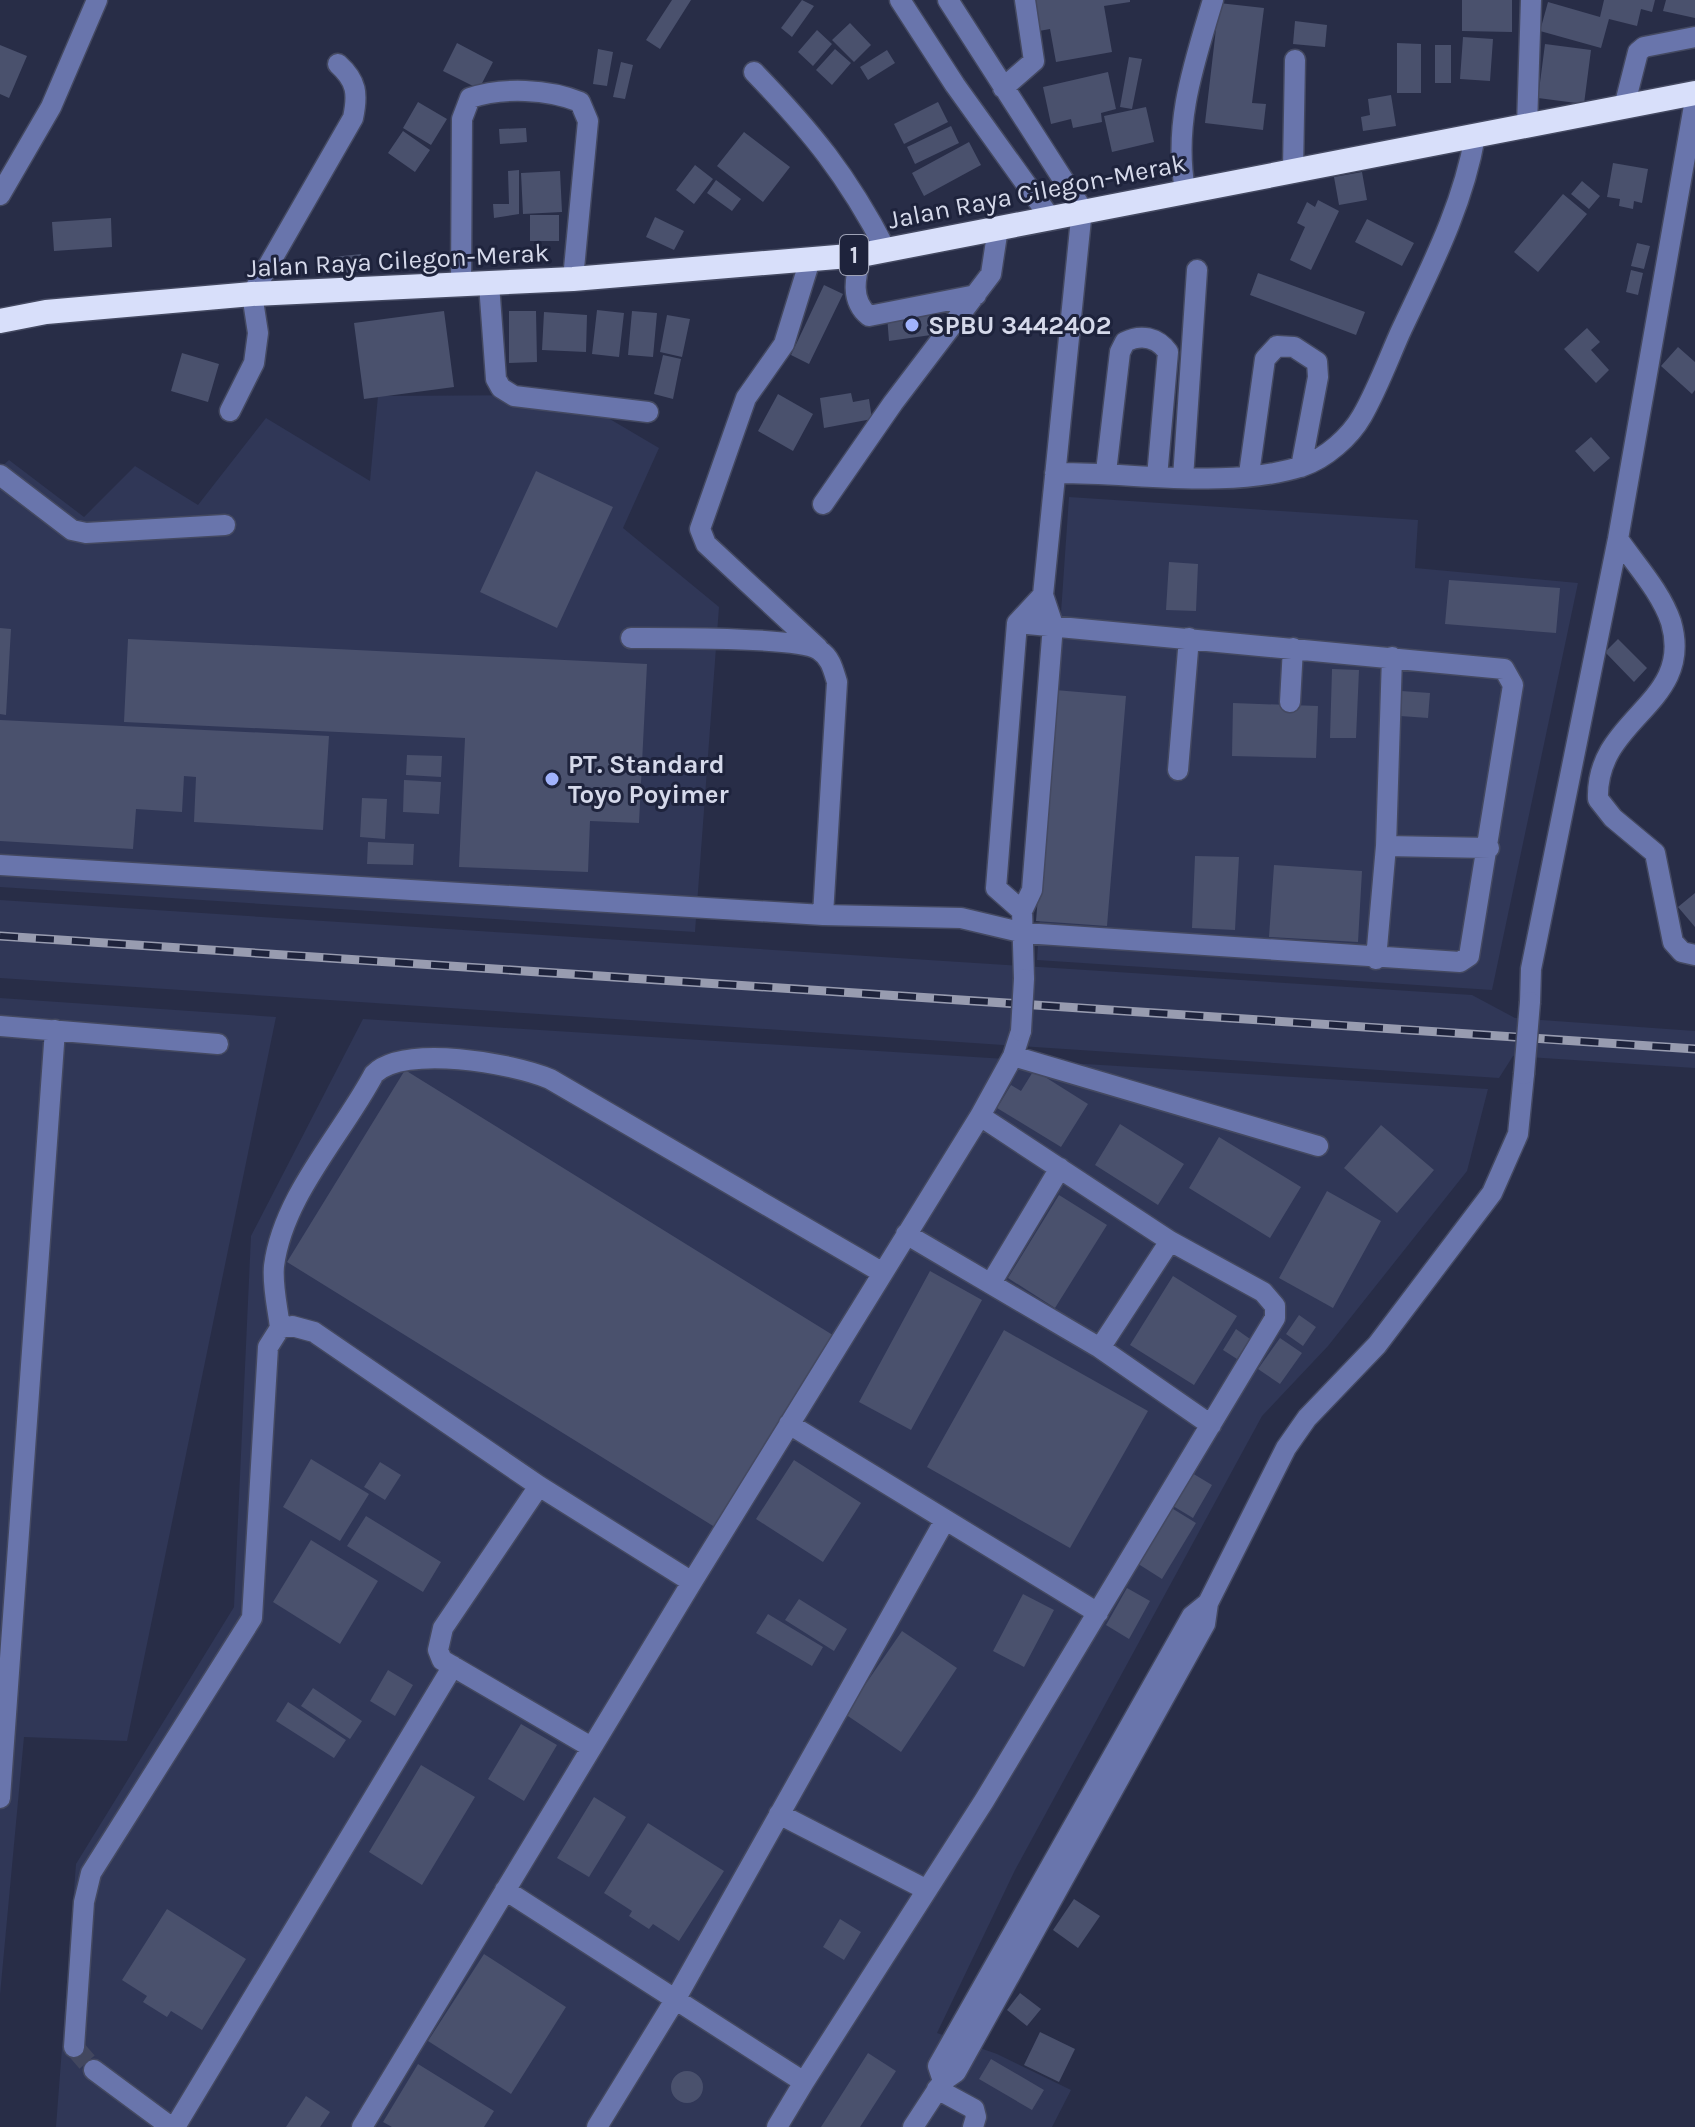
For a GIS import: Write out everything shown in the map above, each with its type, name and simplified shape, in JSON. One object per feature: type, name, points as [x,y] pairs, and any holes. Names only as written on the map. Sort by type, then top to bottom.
[{"type":"highway","name":"Jalan Raya Cilegon-Merak","points":[[0,321],[46,312],[252,294],[573,279],[861,255],[1082,209],[1695,93]]},
{"type":"street","points":[[0,195],[51,107],[97,0]]},
{"type":"street","points":[[900,0],[1049,216]]},
{"type":"street","points":[[362,2127],[591,1747],[980,1116],[1013,1056],[1021,1031],[1024,979],[1022,911],[1032,890],[1053,625],[1043,595],[1082,209],[948,0]]},
{"type":"street","points":[[1003,88],[1034,61],[1025,0]]},
{"type":"street","points":[[1185,190],[1179,155],[1180,132],[1213,0]]},
{"type":"street","points":[[1527,126],[1531,0]]},
{"type":"street","points":[[1624,107],[1638,52],[1644,47],[1695,37]]},
{"type":"street","points":[[1293,169],[1295,60]]},
{"type":"street","points":[[230,411],[254,363],[258,333],[252,294],[353,118],[357,95],[355,86],[352,77],[338,64]]},
{"type":"street","points":[[754,72],[809,129],[856,191],[886,250]]},
{"type":"street","points":[[461,286],[462,119],[470,98],[490,91],[562,95],[580,102],[588,121],[573,279]]},
{"type":"street","points":[[913,2127],[940,2085],[938,2066],[1192,1616],[1208,1603],[1286,1448],[1307,1418],[1377,1345],[1492,1193],[1518,1134],[1531,969],[1618,539],[1693,127],[1695,100]]},
{"type":"street","points":[[1055,473],[1106,472],[1183,478],[1249,474],[1301,467],[1333,449],[1361,417],[1428,275],[1468,179],[1475,136]]},
{"type":"street","points":[[823,504],[893,403],[991,274],[998,228]]},
{"type":"street","points":[[861,255],[855,286],[861,308],[869,316],[976,295]]},
{"type":"street","points":[[810,260],[784,344],[746,398],[700,529],[706,544],[831,661],[837,682],[823,915]]},
{"type":"street","points":[[1183,478],[1197,270]]},
{"type":"street","points":[[489,284],[496,379],[501,388],[514,396],[648,412]]},
{"type":"street","points":[[1106,472],[1120,352],[1125,342],[1136,336],[1157,341],[1168,352],[1157,477]]},
{"type":"street","points":[[1249,474],[1265,359],[1277,346],[1294,347],[1317,362],[1318,377],[1301,467]]},
{"type":"street","points":[[0,475],[72,530],[86,533],[225,525]]},
{"type":"street","points":[[1618,539],[1671,623],[1673,664],[1654,704],[1625,728],[1611,748],[1603,766],[1598,799],[1613,818],[1655,853],[1673,942],[1682,952],[1695,955]]},
{"type":"street","points":[[1022,911],[996,888],[1017,623],[1043,595]]},
{"type":"street","points":[[0,865],[823,915],[961,918],[1024,933],[1376,959],[1460,962],[1469,956],[1489,848],[1512,677],[1496,666],[1017,623]]},
{"type":"street","points":[[631,638],[734,640],[818,648]]},
{"type":"street","points":[[1178,770],[1189,638]]},
{"type":"street","points":[[1290,702],[1293,648]]},
{"type":"street","points":[[1376,959],[1386,846],[1392,657]]},
{"type":"street","points":[[1386,846],[1489,848]]},
{"type":"street","points":[[0,1026],[218,1044]]},
{"type":"street","points":[[0,1798],[10,1527],[55,1030]]},
{"type":"street","points":[[1013,1056],[1318,1146]]},
{"type":"street","points":[[74,2047],[84,1902],[91,1873],[252,1618],[268,1347],[280,1328],[274,1270],[279,1238],[291,1210],[374,1074],[384,1063],[402,1059],[457,1060],[514,1067],[550,1079],[883,1273]]},
{"type":"street","points":[[777,2127],[1098,1613],[1275,1318],[1275,1306],[1263,1292],[1170,1241],[980,1116]]},
{"type":"street","points":[[991,1283],[1060,1168]]},
{"type":"street","points":[[906,1234],[1100,1348],[1211,1425]]},
{"type":"street","points":[[1100,1348],[1170,1241]]},
{"type":"street","points":[[280,1328],[292,1326],[314,1332],[539,1486],[692,1582]]},
{"type":"street","points":[[789,1424],[1098,1613]]},
{"type":"street","points":[[539,1486],[443,1628],[438,1650],[442,1660],[591,1747]]},
{"type":"street","points":[[597,2127],[675,2000],[945,1520]]},
{"type":"street","points":[[94,2070],[173,2127],[453,1666]]},
{"type":"street","points":[[779,1814],[927,1890]]},
{"type":"street","points":[[505,1890],[804,2082]]},
{"type":"street","points":[[940,2085],[974,2109],[976,2117],[973,2127]]},
{"type":"shaded area","points":[[569,395],[659,448],[623,528],[719,607],[695,932],[0,887],[0,468],[9,460],[84,517],[135,466],[198,505],[266,418],[370,481],[378,396]]},
{"type":"shaded area","points":[[1069,497],[1418,520],[1415,568],[1578,583],[1492,990],[1037,960]]},
{"type":"shaded area","points":[[0,900],[1472,995],[1515,1018],[1695,1031],[1695,1068],[1513,1056],[1499,1078],[0,978]]},
{"type":"shaded area","points":[[0,998],[276,1017],[127,1741],[24,1737],[0,1995]]},
{"type":"shaded area","points":[[363,1019],[1488,1089],[1467,1171],[1328,1346],[1262,1416],[1015,1870],[937,2033],[997,2054],[1071,2090],[1052,2127],[56,2127],[76,1864],[234,1607],[251,1236]]},
{"type":"building","points":[[672,0],[691,0],[660,49],[646,40]]},
{"type":"building","points":[[802,0],[814,6],[792,37],[781,28]]},
{"type":"building","points":[[1034,0],[1130,2],[1104,6],[1112,52],[1056,62],[1050,29],[1039,31]]},
{"type":"building","points":[[1462,0],[1512,0],[1512,32],[1462,31]]},
{"type":"building","points":[[1604,0],[1655,0],[1652,12],[1641,9],[1637,26],[1609,19],[1601,48],[1540,31],[1548,2],[1600,17]]},
{"type":"building","points":[[1666,0],[1695,0],[1695,18],[1663,11]]},
{"type":"building","points":[[1219,3],[1264,8],[1252,103],[1266,104],[1263,130],[1205,123]]},
{"type":"building","points":[[1295,21],[1327,25],[1325,47],[1293,44]]},
{"type":"building","points":[[850,23],[871,45],[854,62],[832,40]]},
{"type":"building","points":[[817,30],[832,44],[813,66],[798,52]]},
{"type":"building","points":[[1463,37],[1493,39],[1490,81],[1460,79]]},
{"type":"building","points":[[457,43],[493,62],[479,89],[443,71]]},
{"type":"building","points":[[1397,43],[1421,44],[1421,93],[1397,93]]},
{"type":"building","points":[[1545,44],[1591,50],[1584,104],[1538,98]]},
{"type":"building","points":[[0,45],[27,56],[9,98],[0,94]]},
{"type":"building","points":[[1435,45],[1451,45],[1451,83],[1435,83]]},
{"type":"building","points":[[598,49],[613,52],[607,86],[593,84]]},
{"type":"building","points":[[835,49],[851,63],[832,85],[816,70]]},
{"type":"building","points":[[887,50],[895,63],[868,80],[860,67]]},
{"type":"building","points":[[1129,57],[1142,59],[1132,109],[1120,107]]},
{"type":"building","points":[[621,62],[633,65],[625,99],[613,97]]},
{"type":"building","points":[[1108,72],[1116,109],[1101,113],[1102,122],[1073,128],[1071,119],[1051,124],[1043,87]]},
{"type":"building","points":[[1391,95],[1396,126],[1363,131],[1361,117],[1370,115],[1368,99]]},
{"type":"building","points":[[418,102],[447,119],[431,145],[403,128]]},
{"type":"building","points":[[938,102],[948,122],[904,144],[894,124]]},
{"type":"building","points":[[1146,107],[1154,142],[1112,152],[1104,116]]},
{"type":"building","points":[[951,126],[959,143],[915,164],[907,147]]},
{"type":"building","points":[[526,128],[527,142],[500,144],[499,129]]},
{"type":"building","points":[[403,131],[430,150],[415,172],[388,153]]},
{"type":"building","points":[[744,132],[790,167],[763,202],[717,166]]},
{"type":"building","points":[[969,142],[981,165],[924,196],[912,173]]},
{"type":"building","points":[[1613,163],[1648,169],[1642,203],[1634,201],[1633,209],[1619,206],[1620,199],[1607,197]]},
{"type":"building","points":[[695,165],[713,179],[694,204],[676,190]]},
{"type":"building","points":[[519,170],[519,214],[494,218],[493,204],[509,204],[508,171]]},
{"type":"building","points":[[560,171],[562,212],[523,214],[521,173]]},
{"type":"building","points":[[1362,172],[1367,200],[1339,205],[1334,177]]},
{"type":"building","points":[[716,180],[741,199],[732,211],[707,193]]},
{"type":"building","points":[[1582,181],[1600,196],[1589,209],[1571,194]]},
{"type":"building","points":[[1563,194],[1587,214],[1538,272],[1514,252]]},
{"type":"building","points":[[1318,200],[1339,211],[1311,270],[1290,260],[1305,227],[1297,223],[1307,202],[1315,207]]},
{"type":"building","points":[[530,215],[559,215],[559,241],[530,241]]},
{"type":"building","points":[[655,217],[684,231],[674,250],[646,237]]},
{"type":"building","points":[[111,218],[112,247],[54,251],[52,222]]},
{"type":"building","points":[[1367,219],[1414,243],[1402,266],[1355,242]]},
{"type":"building","points":[[1637,243],[1650,246],[1644,269],[1631,266]]},
{"type":"building","points":[[361,254],[364,271],[335,274],[333,257]]},
{"type":"building","points":[[1631,270],[1643,273],[1638,295],[1626,292]]},
{"type":"building","points":[[1258,273],[1365,312],[1356,335],[1250,295]]},
{"type":"building","points":[[824,285],[843,294],[809,364],[791,355]]},
{"type":"building","name":"SPBU 3442402","points":[[933,308],[938,334],[889,341],[887,316]]},
{"type":"building","points":[[597,310],[624,313],[619,357],[592,354]]},
{"type":"building","points":[[444,311],[454,387],[364,399],[354,323]]},
{"type":"building","points":[[509,311],[536,311],[537,362],[509,363]]},
{"type":"building","points":[[632,311],[657,313],[653,357],[628,355]]},
{"type":"building","points":[[544,312],[587,315],[586,352],[542,350]]},
{"type":"building","points":[[667,315],[690,319],[682,357],[660,352]]},
{"type":"building","points":[[1587,328],[1600,342],[1591,350],[1609,370],[1596,383],[1564,349]]},
{"type":"building","points":[[1678,347],[1695,362],[1695,390],[1692,394],[1661,366]]},
{"type":"building","points":[[182,353],[219,364],[208,402],[171,391]]},
{"type":"building","points":[[663,355],[681,359],[673,399],[654,394]]},
{"type":"building","points":[[851,393],[853,402],[869,399],[872,419],[824,428],[820,398]]},
{"type":"building","points":[[778,394],[813,414],[793,451],[758,431]]},
{"type":"building","points":[[1591,437],[1610,458],[1594,472],[1575,451]]},
{"type":"building","points":[[536,471],[613,507],[557,628],[480,592]]},
{"type":"building","points":[[1169,562],[1198,564],[1196,611],[1166,610]]},
{"type":"building","points":[[1449,580],[1560,588],[1556,633],[1445,624]]},
{"type":"building","points":[[0,628],[11,629],[6,715],[0,714]]},
{"type":"building","name":"PT. Standard Toyo Poyimer","points":[[128,639],[647,664],[639,823],[590,821],[588,872],[459,867],[465,738],[124,722]]},
{"type":"building","points":[[1618,639],[1647,668],[1634,682],[1605,652]]},
{"type":"building","points":[[1332,669],[1359,670],[1356,738],[1330,738]]},
{"type":"building","points":[[1055,690],[1126,696],[1107,926],[1036,921]]},
{"type":"building","points":[[1401,691],[1430,693],[1428,718],[1400,716]]},
{"type":"building","points":[[1233,703],[1318,706],[1316,758],[1232,756]]},
{"type":"building","points":[[0,720],[329,736],[323,830],[194,822],[196,777],[184,776],[182,812],[136,809],[133,849],[0,841]]},
{"type":"building","points":[[407,755],[442,756],[441,777],[406,775]]},
{"type":"building","points":[[404,780],[441,782],[439,814],[403,812]]},
{"type":"building","points":[[362,798],[387,799],[385,839],[360,837]]},
{"type":"building","points":[[368,842],[414,844],[413,865],[367,864]]},
{"type":"building","points":[[1195,856],[1239,857],[1235,930],[1192,928]]},
{"type":"building","points":[[1274,865],[1362,871],[1358,942],[1269,937]]},
{"type":"building","points":[[1695,893],[1695,927],[1678,907]]},
{"type":"building","points":[[405,1070],[836,1337],[718,1529],[287,1262]]},
{"type":"building","points":[[1034,1070],[1088,1104],[1061,1147],[997,1108],[1011,1085],[1021,1091]]},
{"type":"building","points":[[1120,1124],[1184,1164],[1158,1205],[1095,1165]]},
{"type":"building","points":[[1381,1125],[1434,1170],[1397,1213],[1344,1168]]},
{"type":"building","points":[[1219,1137],[1301,1187],[1270,1238],[1189,1188]]},
{"type":"building","points":[[1327,1191],[1381,1221],[1333,1308],[1279,1278]]},
{"type":"building","points":[[1059,1195],[1107,1225],[1055,1308],[1008,1278]]},
{"type":"building","points":[[930,1271],[982,1300],[911,1430],[859,1402]]},
{"type":"building","points":[[1173,1276],[1237,1316],[1194,1385],[1130,1345]]},
{"type":"building","points":[[1299,1315],[1316,1327],[1303,1346],[1286,1334]]},
{"type":"building","points":[[1236,1329],[1250,1339],[1237,1359],[1223,1350]]},
{"type":"building","points":[[1004,1330],[1148,1411],[1070,1548],[927,1467]]},
{"type":"building","points":[[1280,1338],[1302,1353],[1280,1384],[1258,1369]]},
{"type":"building","points":[[311,1459],[369,1494],[340,1541],[283,1507]]},
{"type":"building","points":[[794,1460],[861,1503],[823,1562],[756,1519]]},
{"type":"building","points":[[380,1462],[401,1475],[385,1500],[364,1487]]},
{"type":"building","points":[[1187,1470],[1212,1485],[1193,1518],[1168,1503]]},
{"type":"building","points":[[1165,1504],[1196,1523],[1162,1579],[1132,1560]]},
{"type":"building","points":[[366,1516],[441,1562],[423,1592],[347,1546]]},
{"type":"building","points":[[311,1540],[378,1581],[340,1644],[273,1602]]},
{"type":"building","points":[[1127,1588],[1150,1601],[1129,1639],[1106,1625]]},
{"type":"building","points":[[1023,1594],[1054,1610],[1024,1667],[993,1651]]},
{"type":"building","points":[[799,1599],[847,1629],[834,1651],[785,1620]]},
{"type":"building","points":[[768,1614],[823,1647],[812,1666],[756,1633]]},
{"type":"building","points":[[902,1631],[957,1668],[901,1752],[845,1714]]},
{"type":"building","points":[[388,1670],[413,1685],[395,1716],[370,1701]]},
{"type":"building","points":[[313,1688],[362,1721],[350,1739],[301,1706]]},
{"type":"building","points":[[288,1702],[346,1740],[334,1758],[276,1721]]},
{"type":"building","points":[[521,1724],[557,1745],[524,1801],[488,1779]]},
{"type":"building","points":[[421,1765],[475,1797],[422,1885],[369,1852]]},
{"type":"building","points":[[594,1797],[626,1817],[589,1877],[557,1858]]},
{"type":"building","points":[[648,1823],[724,1871],[679,1941],[653,1924],[649,1929],[629,1916],[632,1911],[604,1893]]},
{"type":"building","points":[[1074,1899],[1100,1916],[1078,1948],[1053,1930]]},
{"type":"building","points":[[167,1909],[246,1959],[202,2030],[171,2011],[167,2017],[143,2002],[147,1996],[122,1980]]},
{"type":"building","points":[[840,1919],[861,1932],[844,1960],[823,1947]]},
{"type":"building","points":[[484,1954],[566,2007],[511,2094],[428,2041]]},
{"type":"building","points":[[1020,1993],[1041,2009],[1027,2026],[1007,2010]]},
{"type":"building","points":[[1040,2032],[1075,2049],[1059,2082],[1024,2065]]},
{"type":"building","points":[[868,2053],[896,2071],[860,2127],[821,2127]]},
{"type":"building","points":[[991,2059],[1044,2090],[1032,2110],[979,2079]]},
{"type":"building","points":[[418,2064],[494,2111],[484,2127],[392,2127],[383,2122]]},
{"type":"building","points":[[687,2071],[698,2076],[703,2087],[698,2098],[687,2103],[676,2098],[671,2087],[676,2076]]},
{"type":"building","points":[[306,2096],[330,2112],[320,2127],[286,2127]]},
{"type":"tunnel","points":[[74,2047],[94,2070]]},
{"type":"railway","points":[[0,936],[1695,1049]]},
{"type":"place","name":"SPBU 3442402","points":[[912,325]]},
{"type":"place","name":"PT. Standard Toyo Poyimer","points":[[552,779]]}]
